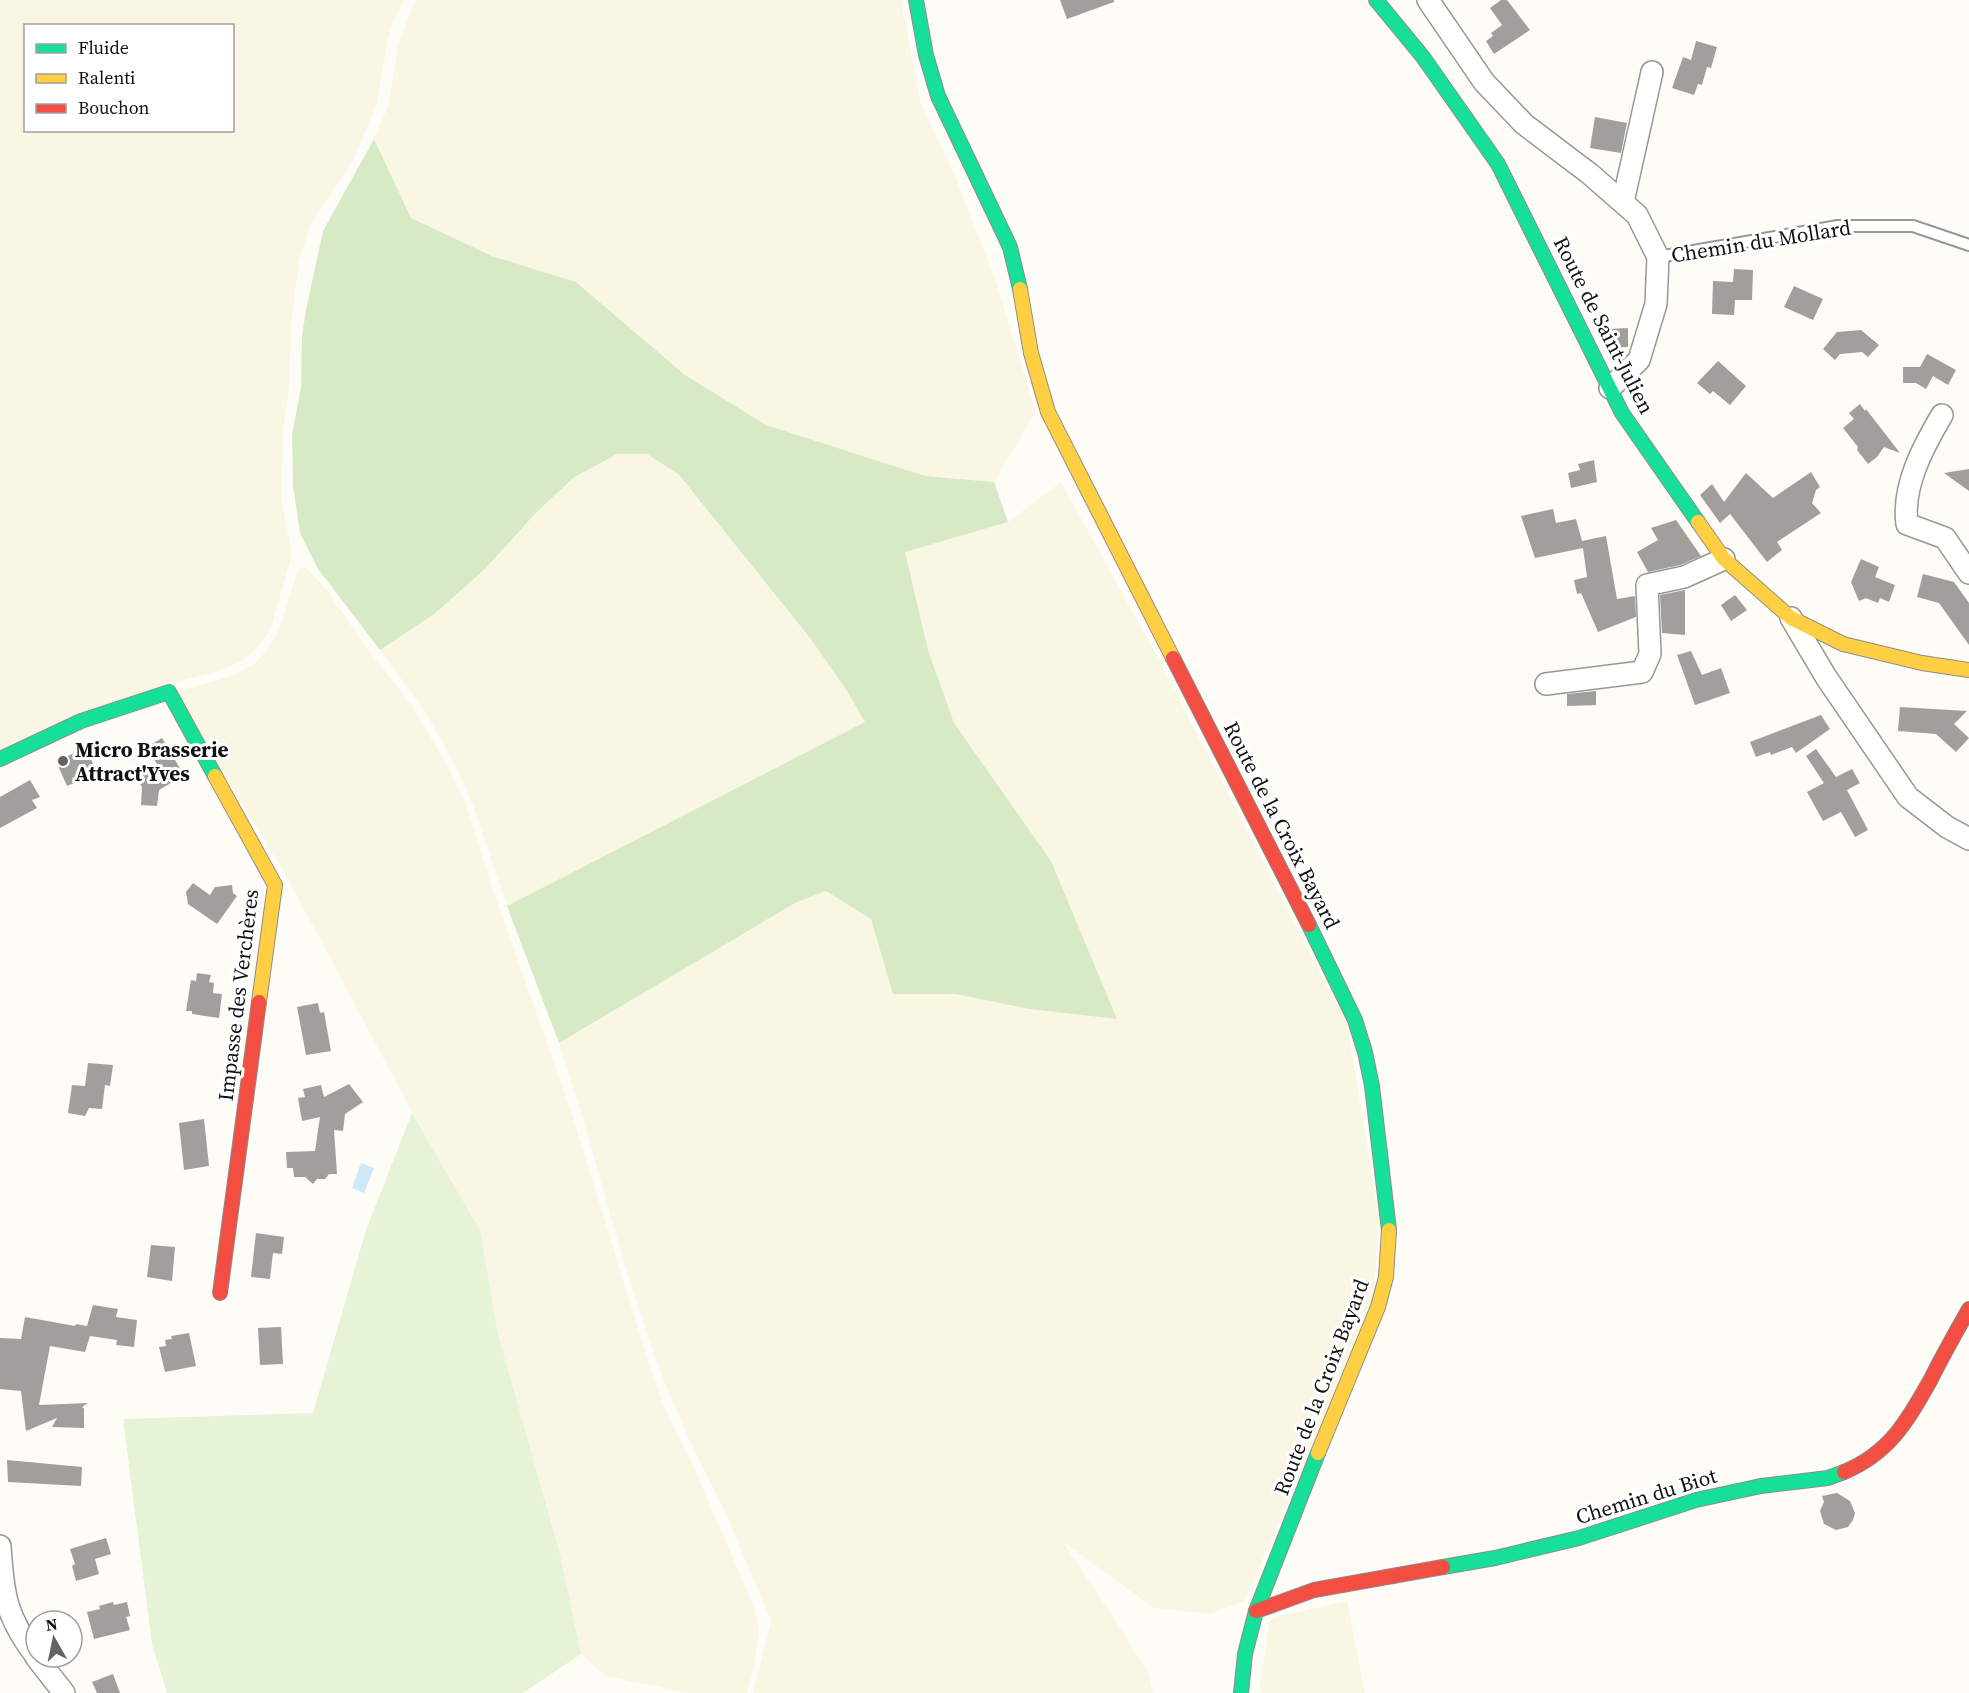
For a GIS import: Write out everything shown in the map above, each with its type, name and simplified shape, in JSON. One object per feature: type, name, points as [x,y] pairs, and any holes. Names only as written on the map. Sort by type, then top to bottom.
[{"type":"main road","name":"Route de la Croix Bayard","points":[[916,0],[921,35],[934,86],[1010,247],[1022,298],[1030,353],[1048,412],[1330,966],[1355,1020],[1372,1086],[1388,1202],[1389,1249],[1386,1276],[1378,1307],[1256,1611],[1245,1654],[1241,1693]]},
{"type":"main road","name":"Route de Saint-Julien","points":[[1376,0],[1423,57],[1498,164],[1622,413],[1724,558],[1791,618],[1843,644],[1922,663],[1969,670]]},
{"type":"main road","name":"Impasse des Verchères","points":[[0,759],[81,721],[169,692],[275,885],[220,1293]]},
{"type":"main road","name":"Chemin du Biot","points":[[1256,1611],[1314,1590],[1495,1558],[1579,1538],[1696,1500],[1761,1486],[1828,1478],[1860,1465],[1886,1446],[1907,1422],[1969,1309]]},
{"type":"street","points":[[1428,0],[1484,82],[1524,124],[1637,214],[1658,257],[1656,304],[1639,360],[1610,388]]},
{"type":"street","points":[[1623,202],[1652,72]]},
{"type":"street","points":[[1942,416],[1925,443],[1910,485],[1905,509],[1907,524],[1945,538],[1969,573]]},
{"type":"street","points":[[1546,684],[1642,672],[1650,654],[1647,585],[1684,577],[1724,558]]},
{"type":"street","points":[[1791,618],[1826,677],[1908,797],[1947,827],[1969,839]]},
{"type":"street","points":[[0,1546],[5,1598],[11,1618],[24,1641]]},
{"type":"street","points":[[45,1669],[64,1693]]},
{"type":"lane","name":"Chemin du Mollard","points":[[1658,257],[1838,226],[1913,226],[1969,245]]},
{"type":"shaded area","points":[[0,0],[404,0],[388,38],[377,104],[352,163],[311,223],[299,261],[291,327],[289,389],[283,431],[281,499],[292,554],[270,631],[253,652],[240,662],[218,671],[156,687],[0,752]]},
{"type":"shaded area","points":[[418,0],[901,0],[920,101],[955,176],[995,279],[1036,412],[994,482],[925,476],[770,428],[685,375],[576,282],[492,256],[411,218],[374,139],[389,104],[398,45],[413,6]]},
{"type":"shaded area","points":[[617,454],[647,454],[678,475],[810,638],[847,691],[865,722],[507,906],[474,808],[457,768],[424,710],[380,650],[433,615],[484,570],[573,478]]},
{"type":"shaded area","points":[[1061,482],[1153,649],[1347,1024],[1379,1217],[1374,1295],[1312,1449],[1244,1601],[1211,1614],[1154,1608],[1063,1542],[1149,1674],[1153,1693],[753,1693],[771,1621],[727,1516],[686,1433],[658,1366],[624,1263],[559,1043],[795,903],[826,891],[848,902],[871,919],[894,994],[955,994],[1029,1009],[1117,1019],[1051,861],[954,723],[928,650],[905,551],[1008,522]]},
{"type":"shaded area","points":[[303,567],[326,589],[365,646],[411,704],[447,765],[465,802],[492,887],[572,1114],[664,1406],[691,1461],[753,1604],[759,1630],[754,1667],[747,1693],[688,1693],[605,1676],[581,1654],[560,1554],[498,1334],[480,1230],[412,1112],[287,877],[173,693],[231,676],[254,664],[268,649],[279,630],[297,572]]},
{"type":"shaded area","points":[[1347,1601],[1365,1693],[1261,1693],[1260,1685],[1270,1618]]},
{"type":"green space","points":[[374,139],[411,218],[492,256],[576,282],[685,375],[766,425],[925,476],[994,482],[1008,522],[905,552],[928,650],[954,723],[1051,861],[1117,1019],[1029,1009],[955,994],[893,994],[871,919],[826,891],[795,903],[559,1043],[507,906],[865,722],[847,691],[810,638],[679,475],[647,454],[617,454],[573,478],[535,514],[484,570],[433,615],[380,650],[318,569],[300,533],[293,486],[292,435],[301,387],[302,336],[323,231]]},
{"type":"green space","points":[[412,1113],[480,1230],[498,1334],[560,1554],[581,1654],[523,1693],[167,1693],[152,1644],[123,1419],[313,1413],[366,1230]]},
{"type":"water","points":[[361,1163],[374,1168],[364,1193],[352,1188]]},
{"type":"building","points":[[1060,0],[1114,0],[1114,2],[1067,19]]},
{"type":"building","points":[[1501,0],[1507,0],[1530,30],[1494,54],[1486,41],[1493,36],[1491,33],[1502,25],[1490,8]]},
{"type":"building","points":[[1696,41],[1717,47],[1711,68],[1707,67],[1702,85],[1698,84],[1694,95],[1672,88],[1683,57],[1691,60]]},
{"type":"building","points":[[1595,117],[1627,123],[1621,153],[1590,148]]},
{"type":"building","points":[[1734,269],[1753,270],[1752,300],[1735,300],[1734,315],[1712,314],[1713,281],[1733,282]]},
{"type":"building","points":[[1794,286],[1823,299],[1813,320],[1784,307]]},
{"type":"building","points":[[1628,328],[1628,347],[1611,348],[1608,329]]},
{"type":"building","points":[[1861,330],[1879,345],[1868,357],[1862,352],[1840,354],[1835,360],[1823,349],[1837,332]]},
{"type":"building","points":[[1927,354],[1956,370],[1948,385],[1933,376],[1926,389],[1916,383],[1903,383],[1903,367],[1920,367]]},
{"type":"building","points":[[1718,361],[1746,386],[1730,405],[1713,391],[1710,394],[1697,383]]},
{"type":"building","points":[[1860,404],[1900,453],[1884,447],[1868,464],[1843,428],[1854,419],[1849,413]]},
{"type":"building","points":[[1594,460],[1597,482],[1571,488],[1568,473],[1580,470],[1578,464]]},
{"type":"building","points":[[1969,469],[1969,491],[1944,473]]},
{"type":"building","points":[[1811,472],[1820,487],[1816,490],[1812,503],[1821,513],[1777,542],[1782,550],[1767,562],[1730,514],[1720,523],[1700,495],[1712,484],[1724,502],[1746,473],[1773,498]]},
{"type":"building","points":[[1553,509],[1556,523],[1576,519],[1582,541],[1606,536],[1617,599],[1635,596],[1636,617],[1598,632],[1581,593],[1577,594],[1574,580],[1587,577],[1583,548],[1535,558],[1521,516]]},
{"type":"building","points":[[1676,520],[1701,556],[1680,565],[1648,572],[1637,552],[1658,540],[1651,528]]},
{"type":"building","points":[[1861,559],[1879,567],[1875,577],[1895,585],[1889,602],[1880,598],[1878,603],[1866,598],[1859,601],[1851,582]]},
{"type":"building","points":[[1923,574],[1954,582],[1969,603],[1969,645],[1939,603],[1917,597]]},
{"type":"building","points":[[1685,590],[1685,635],[1662,633],[1660,595]]},
{"type":"building","points":[[1735,595],[1747,610],[1731,621],[1721,605]]},
{"type":"building","points":[[1691,651],[1702,675],[1721,668],[1730,693],[1695,705],[1677,655]]},
{"type":"building","points":[[1596,691],[1596,705],[1567,706],[1567,694]]},
{"type":"building","points":[[1900,707],[1967,711],[1954,724],[1969,738],[1956,752],[1936,734],[1898,731]]},
{"type":"building","points":[[1821,715],[1830,729],[1796,753],[1792,747],[1771,755],[1770,752],[1756,757],[1750,742]]},
{"type":"building","points":[[162,738],[184,775],[159,790],[157,806],[141,805],[142,787],[137,779],[158,766],[147,747]]},
{"type":"building","points":[[86,748],[97,773],[67,786],[56,761]]},
{"type":"building","points":[[1816,749],[1836,777],[1852,769],[1860,783],[1847,790],[1868,830],[1855,837],[1841,812],[1823,821],[1807,792],[1824,783],[1806,756]]},
{"type":"building","points":[[30,780],[40,797],[32,800],[37,808],[0,828],[0,797]]},
{"type":"building","points":[[193,883],[210,895],[215,887],[232,885],[233,893],[237,896],[217,924],[188,904],[186,892]]},
{"type":"building","points":[[197,973],[211,975],[209,982],[214,983],[213,993],[222,994],[219,1018],[186,1011],[191,980],[196,981]]},
{"type":"building","points":[[318,1003],[320,1013],[324,1012],[331,1051],[306,1055],[297,1007]]},
{"type":"building","points":[[88,1063],[113,1065],[110,1086],[105,1085],[102,1109],[89,1108],[85,1116],[68,1113],[72,1085],[85,1086]]},
{"type":"building","points":[[349,1084],[363,1102],[345,1114],[343,1131],[334,1130],[337,1174],[329,1174],[325,1179],[317,1179],[313,1184],[305,1177],[294,1177],[293,1168],[287,1168],[286,1152],[315,1151],[320,1117],[302,1121],[298,1098],[305,1097],[303,1089],[321,1085],[324,1097]]},
{"type":"building","points":[[204,1119],[209,1166],[184,1170],[179,1123]]},
{"type":"building","points":[[256,1233],[284,1237],[282,1254],[273,1253],[270,1279],[251,1277]]},
{"type":"building","points":[[151,1245],[175,1247],[172,1281],[147,1277]]},
{"type":"building","points":[[93,1305],[118,1309],[116,1317],[137,1320],[134,1347],[116,1345],[117,1340],[90,1336],[85,1352],[50,1346],[39,1405],[88,1403],[82,1407],[84,1409],[84,1428],[52,1427],[57,1418],[26,1431],[21,1391],[0,1389],[0,1338],[21,1339],[25,1317],[87,1326]]},
{"type":"building","points":[[281,1327],[283,1364],[260,1365],[258,1328]]},
{"type":"building","points":[[189,1333],[196,1366],[165,1372],[159,1347],[166,1346],[165,1340],[172,1339],[171,1336]]},
{"type":"building","points":[[7,1460],[82,1467],[81,1486],[8,1482]]},
{"type":"building","points":[[1837,1493],[1850,1501],[1855,1513],[1848,1527],[1836,1530],[1824,1524],[1820,1511],[1824,1502],[1822,1496]]},
{"type":"building","points":[[106,1538],[111,1554],[95,1559],[99,1574],[76,1581],[72,1566],[75,1564],[70,1549]]},
{"type":"building","points":[[113,1602],[114,1605],[127,1602],[130,1616],[126,1617],[130,1630],[94,1639],[87,1612],[100,1609],[99,1606]]},
{"type":"building","points":[[113,1674],[120,1693],[97,1693],[92,1682]]},
{"type":"traffic: fast","points":[[916,0],[926,55],[938,96],[1010,247],[1020,289]]},
{"type":"traffic: fast","points":[[1376,0],[1423,57],[1498,164],[1622,413],[1698,522]]},
{"type":"traffic: fast","points":[[0,759],[81,721],[169,692],[215,776]]},
{"type":"traffic: fast","points":[[1309,925],[1355,1020],[1365,1052],[1372,1086],[1389,1230]]},
{"type":"traffic: fast","points":[[1241,1693],[1245,1654],[1256,1611],[1318,1453]]},
{"type":"traffic: fast","points":[[1443,1567],[1495,1558],[1579,1538],[1696,1500],[1761,1486],[1828,1478],[1844,1472]]},
{"type":"traffic: slow","points":[[1020,289],[1031,353],[1048,412],[1173,658]]},
{"type":"traffic: slow","points":[[1698,522],[1724,559],[1791,618],[1843,644],[1922,663],[1969,670]]},
{"type":"traffic: slow","points":[[215,776],[275,885],[259,1002]]},
{"type":"traffic: slow","points":[[1318,1453],[1378,1307],[1386,1277],[1389,1230]]},
{"type":"traffic: jam","points":[[1173,658],[1309,925]]},
{"type":"traffic: jam","points":[[220,1293],[259,1002]]},
{"type":"traffic: jam","points":[[1844,1472],[1874,1455],[1896,1434],[1923,1394],[1969,1309]]},
{"type":"traffic: jam","points":[[1256,1611],[1314,1590],[1443,1567]]},
{"type":"place","name":"Micro Brasserie Attract'Yves","points":[[63,761]]}]
